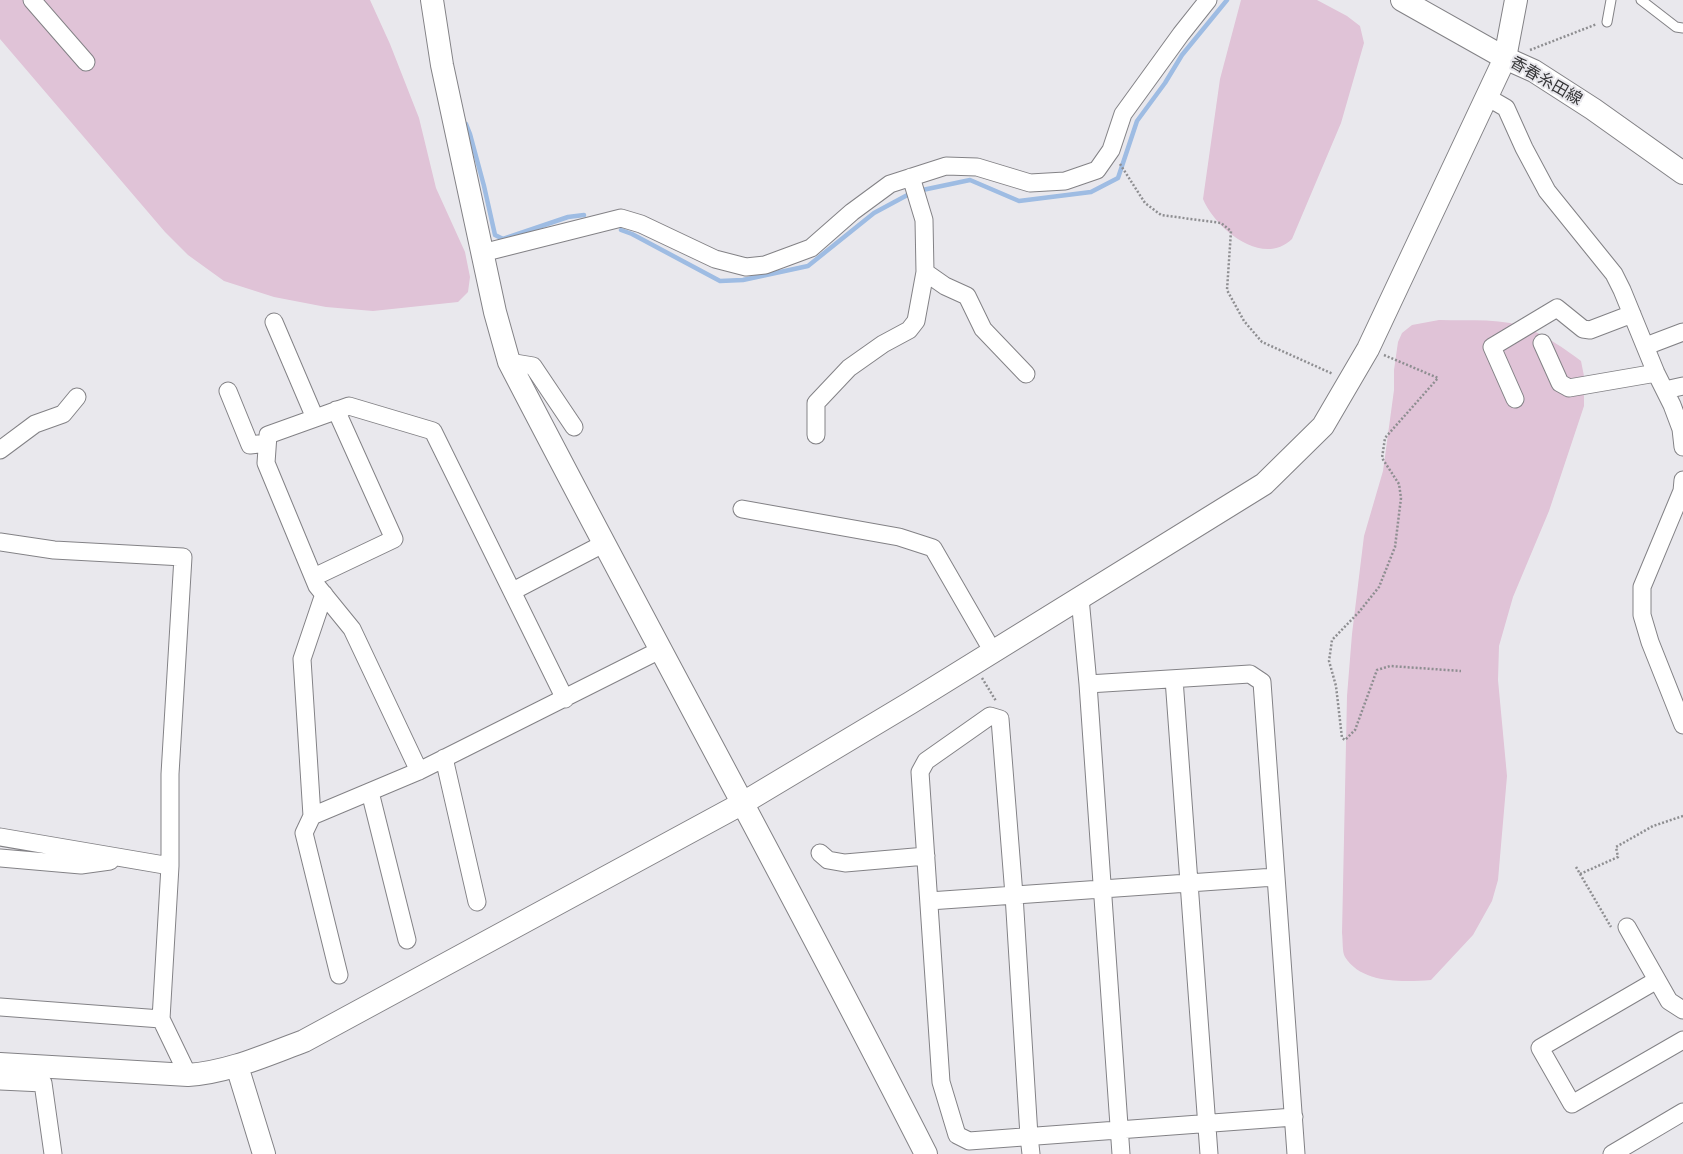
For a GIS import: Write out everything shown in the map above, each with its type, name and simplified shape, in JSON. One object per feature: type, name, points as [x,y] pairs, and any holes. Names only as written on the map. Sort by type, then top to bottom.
[{"type":"street","points":[[32,0],[86,62]]},
{"type":"street","points":[[432,0],[442,65],[495,312],[509,362],[660,650],[743,803],[926,1154]]},
{"type":"street","points":[[482,253],[621,218],[641,224],[716,259],[746,267],[765,265],[811,248],[852,212],[890,184],[946,166],[977,167],[1030,183],[1065,181],[1098,170],[1111,150],[1122,114],[1208,0]]},
{"type":"street","name":"香春糸田線","points":[[1402,0],[1505,58],[1534,71],[1586,105],[1683,173]]},
{"type":"street","points":[[0,1064],[188,1075],[208,1073],[237,1066],[304,1041],[743,803],[993,652],[1264,484],[1323,426],[1368,349],[1505,58],[1516,0]]},
{"type":"street","points":[[1487,97],[1506,108],[1524,148],[1547,191],[1614,274],[1681,429],[1683,447]]},
{"type":"street","points":[[816,435],[816,403],[849,368],[883,344],[909,330],[916,321],[925,272],[924,220],[911,177]]},
{"type":"street","points":[[925,272],[945,286],[966,296],[983,329],[1026,374]]},
{"type":"street","points":[[1516,399],[1492,347],[1557,308],[1583,329],[1590,330],[1632,314]]},
{"type":"street","points":[[274,322],[315,418]]},
{"type":"street","points":[[1646,346],[1683,332]]},
{"type":"street","points":[[1542,343],[1560,384],[1569,388],[1656,372]]},
{"type":"street","points":[[509,362],[533,366],[574,427]]},
{"type":"street","points":[[1665,390],[1683,386]]},
{"type":"street","points":[[228,391],[250,445],[267,443]]},
{"type":"street","points":[[0,450],[35,424],[63,414],[77,396]]},
{"type":"street","points":[[419,771],[352,628],[317,586],[266,464],[268,435],[349,406],[433,431],[565,699]]},
{"type":"street","points":[[314,577],[394,539],[336,410]]},
{"type":"street","points":[[1683,480],[1682,491],[1642,587],[1642,615],[1683,725]]},
{"type":"street","points":[[742,509],[899,537],[933,548],[993,652]]},
{"type":"street","points":[[0,542],[54,550],[183,557],[170,774],[170,866],[160,1019],[188,1075]]},
{"type":"street","points":[[513,591],[605,543]]},
{"type":"street","points":[[324,594],[302,660],[312,816],[304,833],[339,974]]},
{"type":"street","points":[[1080,598],[1088,684],[1121,1154]]},
{"type":"street","points":[[312,816],[419,771],[660,650]]},
{"type":"street","points":[[1088,684],[1250,674],[1262,682],[1296,1154]]},
{"type":"street","points":[[1174,679],[1209,1154]]},
{"type":"street","points":[[1031,1154],[1029,1136],[1014,895],[1000,719],[990,716],[926,760],[920,772],[941,1082],[957,1135],[968,1141],[1029,1136],[1207,1124],[1294,1117]]},
{"type":"street","points":[[444,758],[477,902]]},
{"type":"street","points":[[370,792],[407,940]]},
{"type":"street","points":[[0,837],[170,866]]},
{"type":"street","points":[[820,853],[828,860],[845,863],[926,856]]},
{"type":"street","points":[[0,858],[81,865],[126,858]]},
{"type":"street","points":[[929,901],[1275,877]]},
{"type":"street","points":[[1627,927],[1669,1002],[1683,1010]]},
{"type":"street","points":[[1657,980],[1540,1048],[1572,1104],[1683,1040]]},
{"type":"street","points":[[0,1007],[160,1019]]},
{"type":"street","points":[[237,1066],[264,1154]]},
{"type":"street","points":[[0,1081],[43,1083],[53,1154]]},
{"type":"street","points":[[1612,1154],[1683,1112]]},
{"type":"lane","points":[[1607,22],[1610,0]]},
{"type":"lane","points":[[1641,0],[1676,27],[1683,28]]},
{"type":"path","points":[[1505,58],[1607,22]]},
{"type":"path","points":[[1111,150],[1145,203],[1161,215],[1221,223],[1231,231],[1227,290],[1244,321],[1262,342],[1350,381]]},
{"type":"path","points":[[1368,349],[1438,378],[1385,438],[1382,458],[1399,484],[1401,498],[1395,547],[1378,587],[1359,612],[1332,640],[1329,661],[1336,686],[1342,738],[1345,740],[1355,730],[1377,670],[1390,666],[1460,671]]},
{"type":"path","points":[[973,664],[998,703],[1000,719]]},
{"type":"path","points":[[1580,874],[1618,857],[1616,847],[1653,826],[1683,816]]},
{"type":"path","points":[[1576,867],[1615,933],[1627,927]]},
{"type":"shaded area","points":[[0,0],[370,0],[390,44],[419,118],[436,188],[465,252],[470,277],[468,292],[458,302],[373,311],[326,307],[274,297],[224,281],[188,255],[165,232],[0,39]]},
{"type":"shaded area","points":[[1241,0],[1317,0],[1347,16],[1360,26],[1364,43],[1341,123],[1292,239],[1280,247],[1267,249],[1254,247],[1241,241],[1229,232],[1218,222],[1203,199],[1220,79]]},
{"type":"shaded area","points":[[1439,320],[1510,323],[1519,325],[1547,338],[1581,361],[1584,376],[1584,406],[1549,511],[1513,597],[1499,646],[1498,680],[1507,776],[1498,880],[1492,901],[1473,935],[1431,980],[1396,981],[1372,977],[1362,972],[1352,966],[1343,952],[1342,933],[1347,696],[1352,634],[1364,536],[1383,471],[1394,390],[1394,370],[1398,342],[1402,333],[1412,325]]},
{"type":"waterway","points":[[621,230],[632,234],[720,281],[743,280],[808,266],[874,213],[913,192],[970,180],[1019,201],[1091,192],[1118,178],[1137,121],[1165,83],[1182,55],[1227,0]]},
{"type":"waterway","points":[[466,124],[484,186],[495,235],[503,239],[568,217],[584,215]]}]
